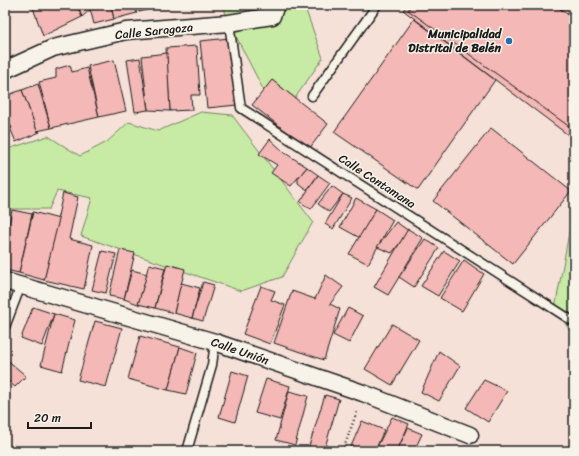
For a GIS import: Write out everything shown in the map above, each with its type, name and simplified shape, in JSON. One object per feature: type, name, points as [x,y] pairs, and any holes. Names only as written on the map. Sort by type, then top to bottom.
[{"type":"street","name":"Calle Saragoza","points":[[5,70],[53,48],[126,31],[229,23],[272,16],[276,5]]},
{"type":"street","name":"Calle Unión","points":[[5,281],[215,342],[363,393],[470,435]]},
{"type":"lane","points":[[312,96],[378,5]]},
{"type":"lane","name":"Calle Contamana","points":[[229,23],[241,108],[572,320]]},
{"type":"lane","points":[[5,327],[21,285]]},
{"type":"lane","points":[[187,451],[212,364],[215,342]]},
{"type":"path","points":[[343,451],[363,393]]},
{"type":"green space","points":[[223,5],[304,5],[323,58],[295,98],[272,80],[264,91],[229,23]]},
{"type":"green space","points":[[201,112],[232,115],[313,222],[282,277],[241,291],[81,236],[92,198],[57,191],[49,209],[5,209],[5,146],[11,148],[48,136],[80,156],[107,142],[129,122],[158,131]]},
{"type":"green space","points":[[574,206],[574,337],[555,308]]},
{"type":"building","points":[[32,5],[77,5],[82,17],[43,36]]},
{"type":"building","points":[[77,5],[94,5],[94,6],[82,17]]},
{"type":"building","points":[[89,5],[111,5],[114,19],[94,24]]},
{"type":"building","points":[[111,5],[133,5],[137,13],[114,19]]},
{"type":"building","points":[[137,5],[157,5],[155,8],[139,12]]},
{"type":"building","points":[[408,5],[548,5],[574,24],[574,128],[568,135],[403,10]]},
{"type":"building","points":[[412,5],[555,5],[574,19],[574,130],[408,10]]},
{"type":"building","points":[[556,5],[574,5],[574,19]]},
{"type":"building","points":[[414,19],[495,80],[418,190],[334,132]]},
{"type":"building","points":[[230,38],[237,105],[207,108],[200,41]]},
{"type":"building","points":[[197,46],[200,95],[191,95],[192,110],[170,111],[166,48]]},
{"type":"building","points":[[167,53],[170,111],[148,110],[142,56]]},
{"type":"building","points":[[140,58],[148,110],[135,112],[127,60]]},
{"type":"building","points":[[114,60],[126,111],[99,117],[88,66]]},
{"type":"building","points":[[70,65],[72,72],[87,68],[99,117],[51,128],[39,82],[56,78],[56,69]]},
{"type":"building","points":[[272,80],[328,124],[309,149],[252,105]]},
{"type":"building","points":[[38,84],[51,128],[37,131],[22,90]]},
{"type":"building","points":[[22,90],[37,131],[40,132],[16,142],[5,116],[5,96]]},
{"type":"building","points":[[5,116],[12,128],[5,132]]},
{"type":"building","points":[[491,128],[571,191],[513,264],[433,201]]},
{"type":"building","points":[[270,139],[285,153],[307,167],[291,186],[271,173],[277,165],[259,154]]},
{"type":"building","points":[[307,167],[318,175],[307,190],[298,183],[298,178]]},
{"type":"building","points":[[318,175],[330,183],[311,209],[300,202]]},
{"type":"building","points":[[332,186],[343,194],[329,212],[318,204]]},
{"type":"building","points":[[63,193],[78,197],[69,239],[93,245],[84,289],[44,280]]},
{"type":"building","points":[[343,194],[352,198],[333,229],[325,224]]},
{"type":"building","points":[[356,198],[376,209],[360,238],[340,227]]},
{"type":"building","points":[[376,209],[393,220],[368,264],[349,254]]},
{"type":"building","points":[[12,210],[32,214],[19,273],[5,270],[5,242]]},
{"type":"building","points":[[33,212],[59,219],[44,280],[19,273]]},
{"type":"building","points":[[396,222],[409,231],[392,253],[377,247]]},
{"type":"building","points":[[408,229],[423,238],[388,295],[374,287]]},
{"type":"building","points":[[425,239],[439,248],[414,287],[399,277]]},
{"type":"building","points":[[120,250],[135,253],[124,299],[109,296]]},
{"type":"building","points":[[102,251],[116,254],[106,293],[92,290]]},
{"type":"building","points":[[444,251],[460,261],[438,296],[421,286]]},
{"type":"building","points":[[464,260],[484,274],[462,311],[440,298]]},
{"type":"building","points":[[149,264],[165,268],[155,308],[138,304]]},
{"type":"building","points":[[167,264],[185,269],[174,313],[155,308]]},
{"type":"building","points":[[132,270],[147,274],[138,304],[124,299]]},
{"type":"building","points":[[326,275],[343,287],[330,304],[340,309],[324,360],[274,343],[292,291],[315,299]]},
{"type":"building","points":[[203,282],[214,285],[203,321],[192,318]]},
{"type":"building","points":[[181,283],[200,288],[192,318],[174,313]]},
{"type":"building","points":[[261,286],[275,291],[271,300],[285,305],[270,344],[243,334]]},
{"type":"building","points":[[33,307],[54,314],[42,346],[21,338]]},
{"type":"building","points":[[348,308],[363,316],[349,343],[333,335]]},
{"type":"building","points":[[54,314],[75,320],[62,371],[41,365]]},
{"type":"building","points":[[95,321],[122,328],[106,387],[78,380]]},
{"type":"building","points":[[392,324],[419,340],[392,385],[365,369]]},
{"type":"building","points":[[140,336],[180,347],[168,390],[128,379]]},
{"type":"building","points":[[180,347],[197,353],[186,394],[168,390]]},
{"type":"building","points":[[439,351],[460,366],[439,401],[421,392]]},
{"type":"building","points":[[5,358],[26,376],[15,387],[7,380],[5,382]]},
{"type":"building","points":[[232,371],[248,376],[235,422],[219,417]]},
{"type":"building","points":[[266,379],[290,386],[280,420],[255,413]]},
{"type":"building","points":[[484,380],[507,391],[488,422],[466,408]]},
{"type":"building","points":[[289,391],[308,396],[295,445],[276,440]]},
{"type":"building","points":[[325,395],[339,399],[324,451],[314,451],[308,449]]},
{"type":"building","points":[[392,417],[409,424],[397,451],[375,451]]},
{"type":"building","points":[[362,421],[384,430],[375,451],[349,451]]},
{"type":"building","points":[[408,428],[422,434],[414,451],[397,451]]},
{"type":"place","name":"Municipalidad Distrital de Belén","points":[[509,41]]}]
